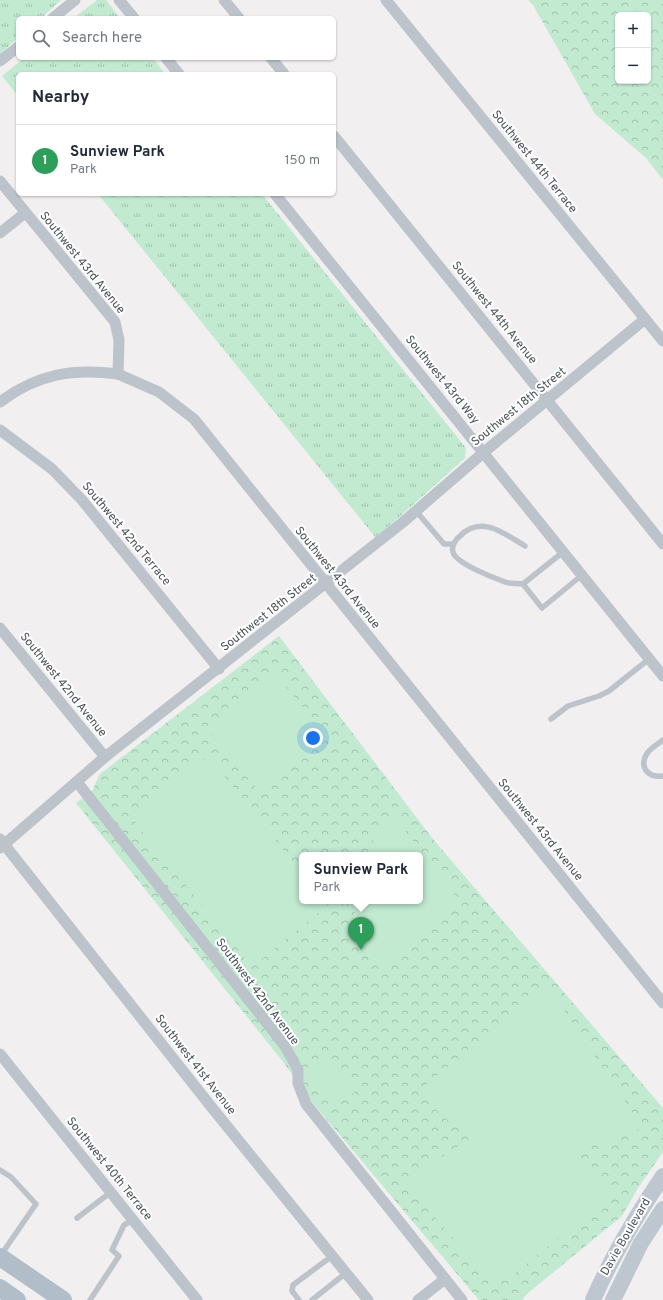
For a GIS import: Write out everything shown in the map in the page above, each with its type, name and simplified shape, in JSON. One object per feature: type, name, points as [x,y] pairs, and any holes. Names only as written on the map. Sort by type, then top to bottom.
[{"type":"main road","name":"Davie Boulevard","points":[[594,1300],[610,1264],[641,1209],[663,1176]]},
{"type":"main road","name":"Davie Boulevard","points":[[613,1300],[641,1243],[663,1209]]},
{"type":"main road","points":[[0,1256],[63,1300]]},
{"type":"main road","points":[[0,1288],[17,1300]]},
{"type":"street","points":[[55,16],[75,0]]},
{"type":"street","points":[[119,0],[132,16]]},
{"type":"street","points":[[224,0],[237,16]]},
{"type":"street","name":"Southwest 44th Terrace","points":[[386,0],[663,341]]},
{"type":"street","points":[[0,61],[16,49]]},
{"type":"street","points":[[168,60],[177,72]]},
{"type":"street","points":[[273,60],[282,72]]},
{"type":"street","name":"Southwest 44th Avenue","points":[[336,138],[663,544]]},
{"type":"street","name":"Southwest 43rd Avenue","points":[[0,181],[115,322],[119,340],[118,374],[158,392],[194,419],[663,1003]]},
{"type":"street","name":"Southwest 43rd Way","points":[[277,196],[663,676]]},
{"type":"street","points":[[0,233],[25,213]]},
{"type":"street","name":"Southwest 18th Street","points":[[1,844],[106,757],[219,669],[416,511],[483,453],[645,319]]},
{"type":"street","points":[[0,402],[14,392],[41,378],[68,372],[94,371],[118,374]]},
{"type":"street","name":"Southwest 42nd Terrace","points":[[0,430],[52,469],[82,500],[219,669]]},
{"type":"street","name":"Southwest 42nd Avenue","points":[[0,628],[106,757]]},
{"type":"street","name":"Southwest 42nd Avenue","points":[[77,782],[285,1046],[298,1070],[298,1083],[306,1104],[462,1300]]},
{"type":"street","name":"Southwest 41st Avenue","points":[[1,844],[368,1300]]},
{"type":"street","name":"Southwest 40th Terrace","points":[[0,1054],[197,1300]]},
{"type":"street","points":[[418,1300],[445,1279]]},
{"type":"lane","points":[[416,511],[444,544],[453,544]]},
{"type":"lane","points":[[525,546],[498,529],[482,525],[469,529],[460,536],[453,544],[453,552],[456,557],[474,569],[506,582],[523,584],[564,552]]},
{"type":"lane","points":[[523,584],[542,608],[582,575]]},
{"type":"lane","points":[[551,718],[568,706],[599,696],[609,691],[649,659]]},
{"type":"lane","points":[[663,740],[646,754],[643,763],[645,771],[651,775],[656,777],[663,776]]},
{"type":"lane","points":[[0,1170],[11,1177],[36,1204],[0,1256]]},
{"type":"lane","points":[[77,1218],[111,1192]]},
{"type":"lane","points":[[90,1300],[119,1256],[112,1250],[124,1225],[133,1220]]},
{"type":"lane","points":[[300,1300],[292,1292],[293,1285],[332,1256]]},
{"type":"lane","points":[[312,1300],[346,1273]]},
{"type":"green space","points":[[0,0],[61,0],[43,16],[16,16],[16,40],[0,54]]},
{"type":"green space","points":[[97,0],[106,0],[118,16],[77,16]]},
{"type":"green space","points":[[528,0],[663,0],[663,180],[646,158],[595,114],[533,5]]},
{"type":"green space","points":[[22,60],[154,60],[164,72],[16,72],[16,94],[2,76]]},
{"type":"green space","points":[[100,196],[264,196],[466,448],[465,458],[376,538]]},
{"type":"green space","points":[[279,636],[432,838],[663,1108],[663,1152],[638,1188],[622,1216],[528,1293],[522,1300],[479,1300],[311,1101],[284,1063],[76,803],[92,791],[100,774]]},
{"type":"green space","points":[[274,672],[328,738],[261,794],[207,728]]},
{"type":"green space","points":[[208,756],[299,869],[299,904],[328,905],[252,967],[131,817]]},
{"type":"green space","points":[[396,819],[422,852],[368,852],[375,837]]},
{"type":"green space","points":[[423,853],[454,893],[452,905],[382,965],[362,935],[355,918],[354,904],[423,904]]},
{"type":"green space","points":[[540,990],[554,995],[643,1128],[613,1139],[574,1150],[612,1193],[506,1281],[490,1280],[404,1182],[463,1143],[479,1143],[440,1115],[421,1089]]},
{"type":"green space","points":[[327,1052],[357,1090],[333,1109],[303,1071]]},
{"type":"place","name":"Sunview Park","points":[[361,950]]}]
